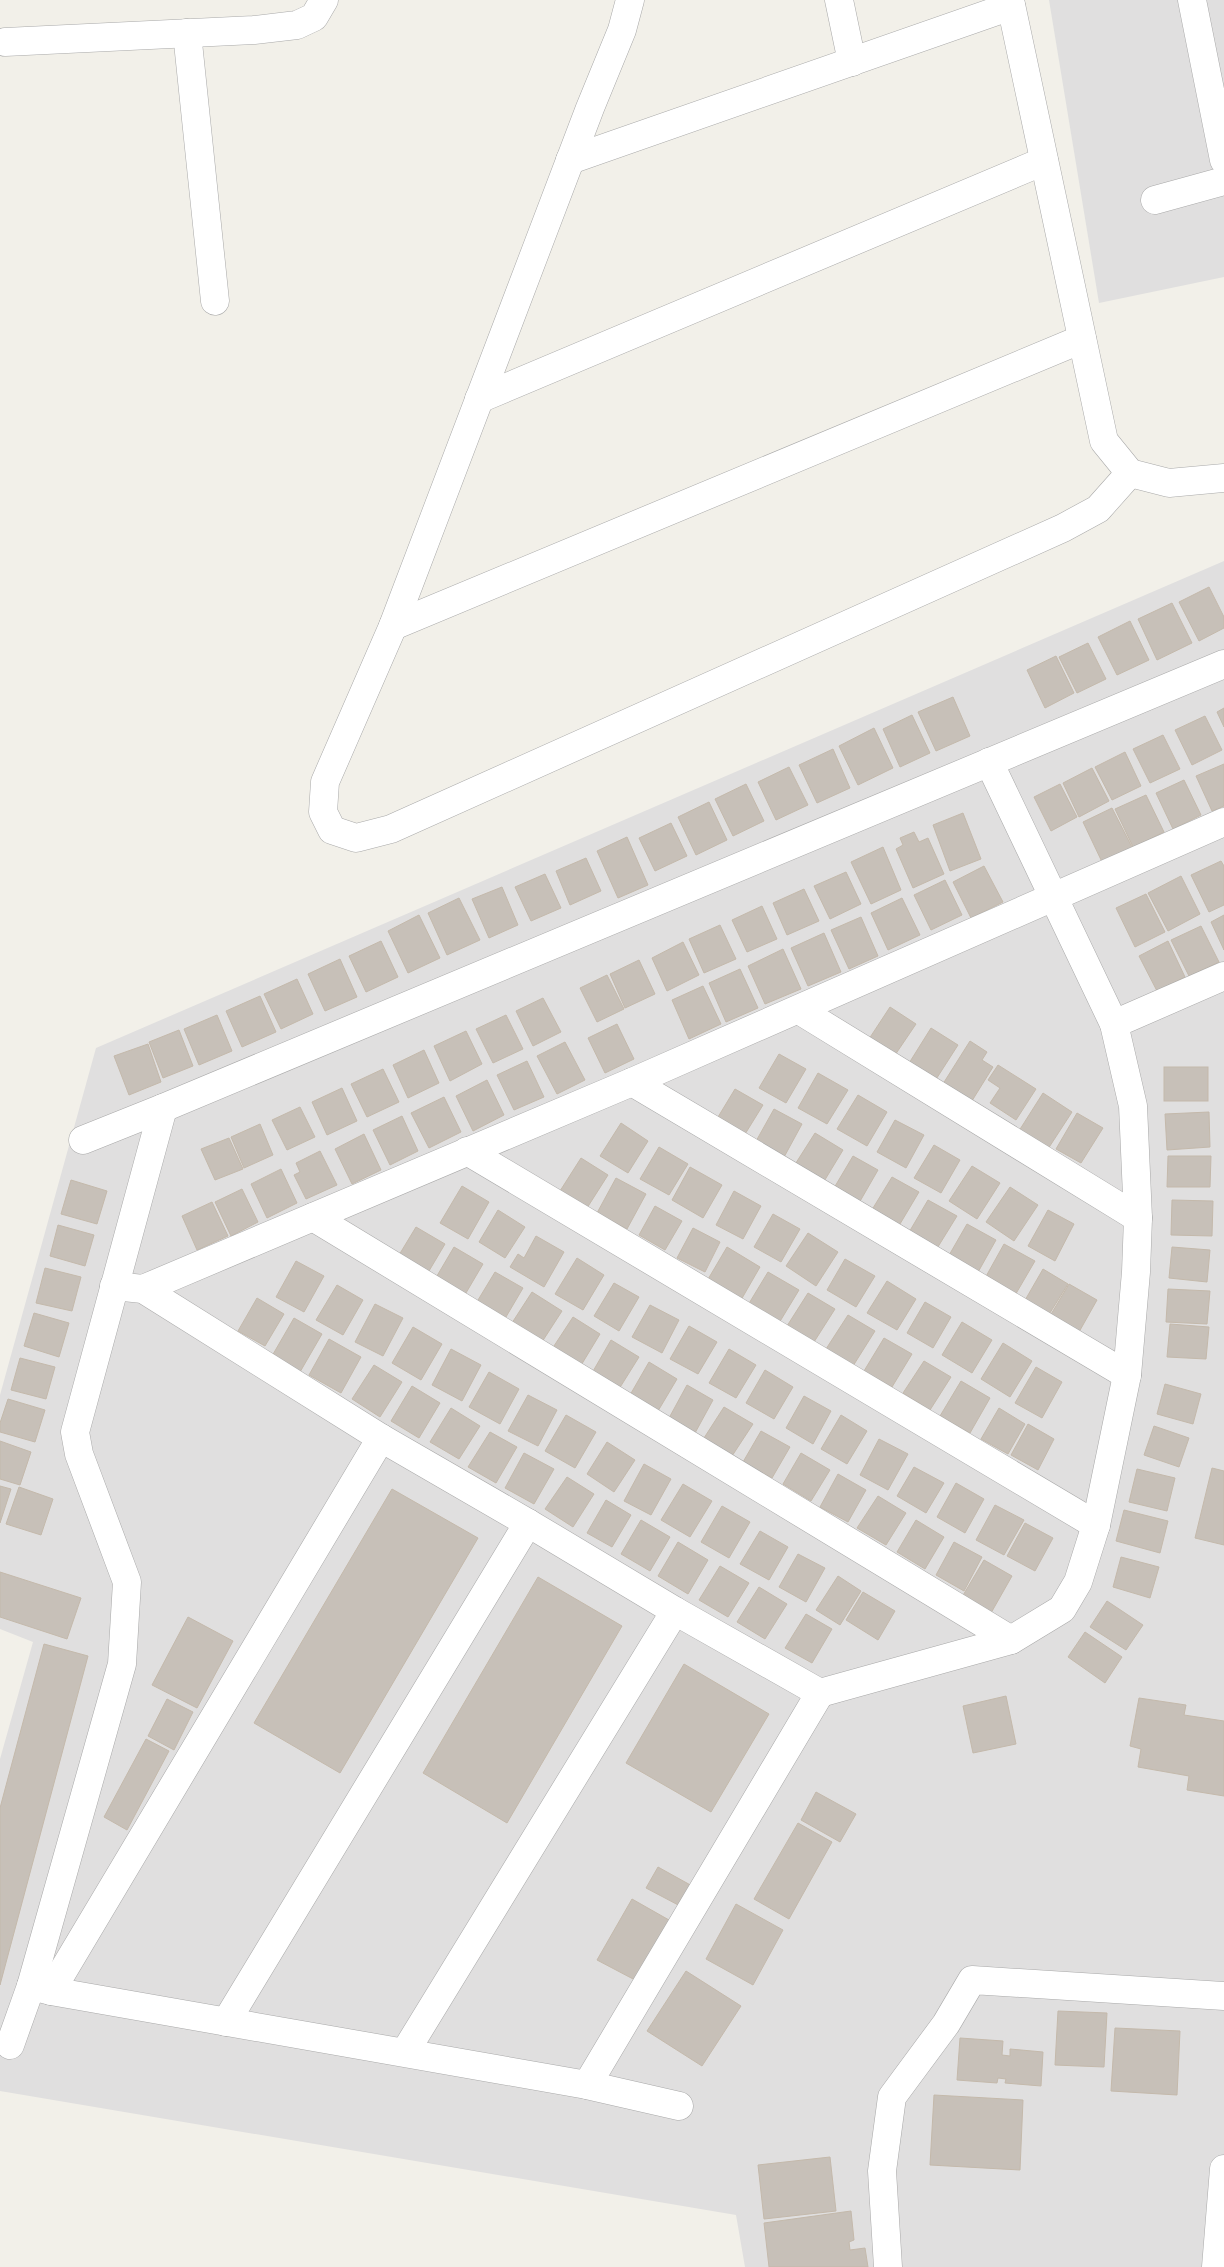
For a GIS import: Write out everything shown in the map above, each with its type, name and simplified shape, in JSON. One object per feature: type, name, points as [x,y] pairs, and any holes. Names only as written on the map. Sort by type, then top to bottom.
[{"type":"street","points":[[5,42],[187,33],[297,25],[314,17],[324,0]]},
{"type":"street","points":[[630,0],[622,30],[570,160],[393,626],[326,782],[323,812],[332,830],[356,838],[391,829],[1063,528],[1098,509],[1130,473]]},
{"type":"street","points":[[839,0],[852,62]]},
{"type":"street","points":[[1196,1],[1224,160]]},
{"type":"street","points":[[570,160],[852,62],[1011,3],[1104,441],[1130,473],[1169,483],[1224,478]]},
{"type":"street","points":[[187,33],[215,301]]},
{"type":"street","points":[[479,399],[1044,161]]},
{"type":"street","points":[[1155,200],[1224,181]]},
{"type":"street","points":[[393,626],[1082,340]]},
{"type":"street","points":[[83,1140],[1224,664]]},
{"type":"street","points":[[587,2085],[820,1693],[1011,1640],[1062,1609],[1078,1582],[1096,1525],[1126,1375],[1136,1272],[1138,1218],[1133,1106],[1114,1024],[989,762]]},
{"type":"street","points":[[143,1289],[799,1010],[1224,822]]},
{"type":"street","points":[[1114,1024],[1224,976]]},
{"type":"street","points":[[799,1010],[1138,1218]]},
{"type":"street","points":[[632,1082],[1126,1375]]},
{"type":"street","points":[[41,1989],[122,1664],[127,1582],[79,1454],[75,1432],[163,1108]]},
{"type":"street","points":[[467,1152],[1096,1525]]},
{"type":"street","points":[[313,1217],[1011,1640]]},
{"type":"street","points":[[114,1286],[143,1289],[381,1438],[675,1611],[820,1693]]},
{"type":"street","points":[[10,2045],[41,1989],[381,1438]]},
{"type":"street","points":[[226,2022],[528,1523]]},
{"type":"street","points":[[405,2052],[675,1611]]},
{"type":"street","points":[[888,2267],[882,2171],[892,2097],[946,2024],[972,1980],[1224,1996]]},
{"type":"street","points":[[41,1989],[587,2085],[679,2106]]},
{"type":"street","points":[[1216,2267],[1224,2170]]},
{"type":"shaded area","points":[[1049,0],[1224,0],[1224,277],[1099,303]]},
{"type":"shaded area","points":[[1224,561],[1224,2267],[745,2267],[736,2215],[0,2091],[0,1759],[33,1642],[0,1629],[0,1395],[96,1048]]},
{"type":"building","points":[[1209,587],[1224,617],[1224,628],[1199,641],[1179,602]]},
{"type":"building","points":[[1172,603],[1192,643],[1157,660],[1138,619]]},
{"type":"building","points":[[1130,621],[1149,660],[1117,675],[1098,637]]},
{"type":"building","points":[[1088,643],[1106,679],[1077,693],[1059,657]]},
{"type":"building","points":[[1056,656],[1074,693],[1045,708],[1027,670]]},
{"type":"building","points":[[953,697],[970,736],[936,751],[918,712]]},
{"type":"building","points":[[1224,708],[1224,727],[1217,712]]},
{"type":"building","points":[[912,715],[930,753],[900,767],[883,729]]},
{"type":"building","points":[[1205,716],[1222,750],[1192,765],[1175,730]]},
{"type":"building","points":[[874,728],[893,768],[858,785],[839,746]]},
{"type":"building","points":[[1163,735],[1180,769],[1150,783],[1133,749]]},
{"type":"building","points":[[833,749],[850,788],[817,803],[799,765]]},
{"type":"building","points":[[1125,752],[1141,786],[1112,800],[1095,767]]},
{"type":"building","points":[[1224,764],[1224,806],[1212,811],[1196,776]]},
{"type":"building","points":[[789,767],[808,805],[776,820],[758,782]]},
{"type":"building","points":[[1092,768],[1109,801],[1079,817],[1063,783]]},
{"type":"building","points":[[1184,780],[1201,815],[1173,829],[1156,793]]},
{"type":"building","points":[[746,784],[764,821],[733,836],[715,799]]},
{"type":"building","points":[[1060,784],[1077,817],[1051,831],[1034,797]]},
{"type":"building","points":[[1146,795],[1164,832],[1133,847],[1115,809]]},
{"type":"building","points":[[709,802],[727,840],[696,855],[678,817]]},
{"type":"building","points":[[1112,808],[1133,849],[1103,864],[1083,822]]},
{"type":"building","points":[[963,813],[981,859],[950,871],[933,825]]},
{"type":"building","points":[[671,823],[687,856],[655,871],[639,838]]},
{"type":"building","points":[[914,832],[919,842],[928,838],[944,874],[913,888],[896,849],[903,845],[900,838]]},
{"type":"building","points":[[627,837],[648,885],[618,898],[597,851]]},
{"type":"building","points":[[883,847],[901,890],[871,904],[851,862]]},
{"type":"building","points":[[586,858],[601,891],[570,905],[556,871]]},
{"type":"building","points":[[1221,861],[1224,866],[1224,905],[1209,912],[1191,875]]},
{"type":"building","points":[[984,866],[1003,902],[971,918],[953,882]]},
{"type":"building","points":[[846,872],[861,904],[830,919],[814,886]]},
{"type":"building","points":[[545,874],[561,908],[531,921],[515,887]]},
{"type":"building","points":[[1181,876],[1200,914],[1168,931],[1148,893]]},
{"type":"building","points":[[945,880],[962,915],[931,930],[914,895]]},
{"type":"building","points":[[502,887],[518,925],[489,938],[472,899]]},
{"type":"building","points":[[804,889],[819,921],[787,935],[773,903]]},
{"type":"building","points":[[1146,894],[1165,932],[1135,947],[1116,908]]},
{"type":"building","points":[[459,898],[480,940],[447,955],[428,913]]},
{"type":"building","points":[[902,898],[920,935],[888,950],[871,913]]},
{"type":"building","points":[[762,906],[777,939],[747,952],[732,920]]},
{"type":"building","points":[[419,915],[440,958],[408,973],[388,931]]},
{"type":"building","points":[[1224,915],[1224,950],[1211,922]]},
{"type":"building","points":[[861,917],[878,956],[849,969],[831,930]]},
{"type":"building","points":[[720,925],[736,959],[704,973],[689,939]]},
{"type":"building","points":[[1201,926],[1219,962],[1189,976],[1171,940]]},
{"type":"building","points":[[824,933],[841,972],[808,986],[791,948]]},
{"type":"building","points":[[381,941],[398,977],[366,992],[349,956]]},
{"type":"building","points":[[1168,941],[1185,977],[1157,991],[1139,956]]},
{"type":"building","points":[[683,942],[699,975],[667,991],[652,958]]},
{"type":"building","points":[[783,949],[801,989],[765,1004],[748,966]]},
{"type":"building","points":[[340,959],[357,997],[325,1011],[308,974]]},
{"type":"building","points":[[639,960],[655,994],[625,1008],[610,974]]},
{"type":"building","points":[[740,969],[758,1008],[726,1022],[709,983]]},
{"type":"building","points":[[607,975],[624,1009],[597,1022],[580,988]]},
{"type":"building","points":[[297,979],[313,1014],[281,1029],[264,994]]},
{"type":"building","points":[[703,986],[721,1024],[689,1039],[672,1000]]},
{"type":"building","points":[[260,996],[276,1032],[242,1047],[226,1011]]},
{"type":"building","points":[[543,998],[561,1032],[533,1046],[516,1011]]},
{"type":"building","points":[[890,1007],[916,1024],[893,1058],[867,1042]]},
{"type":"building","points":[[217,1015],[232,1051],[199,1065],[184,1029]]},
{"type":"building","points":[[506,1015],[523,1049],[493,1063],[476,1029]]},
{"type":"building","points":[[617,1024],[634,1059],[605,1073],[588,1038]]},
{"type":"building","points":[[931,1028],[958,1045],[933,1084],[906,1068]]},
{"type":"building","points":[[179,1030],[193,1066],[163,1078],[149,1042]]},
{"type":"building","points":[[466,1031],[482,1064],[450,1081],[434,1046]]},
{"type":"building","points":[[970,1041],[987,1052],[982,1060],[993,1067],[970,1104],[941,1087]]},
{"type":"building","points":[[565,1042],[585,1080],[557,1094],[537,1056]]},
{"type":"building","points":[[148,1044],[161,1082],[129,1095],[114,1056]]},
{"type":"building","points":[[424,1050],[439,1083],[408,1098],[393,1065]]},
{"type":"building","points":[[779,1054],[806,1069],[786,1103],[759,1088]]},
{"type":"building","points":[[527,1061],[544,1097],[514,1110],[497,1075]]},
{"type":"building","points":[[998,1065],[1036,1089],[1016,1120],[990,1103],[1000,1088],[988,1080]]},
{"type":"building","points":[[1164,1067],[1208,1067],[1208,1101],[1164,1101]]},
{"type":"building","points":[[383,1069],[399,1102],[367,1117],[351,1084]]},
{"type":"building","points":[[818,1073],[848,1090],[827,1124],[798,1108]]},
{"type":"building","points":[[487,1080],[504,1115],[473,1131],[456,1096]]},
{"type":"building","points":[[342,1088],[357,1121],[327,1135],[312,1102]]},
{"type":"building","points":[[735,1089],[763,1105],[742,1139],[715,1122]]},
{"type":"building","points":[[1043,1093],[1072,1112],[1046,1152],[1017,1134]]},
{"type":"building","points":[[858,1095],[887,1112],[867,1146],[837,1129]]},
{"type":"building","points":[[444,1097],[461,1132],[429,1148],[411,1113]]},
{"type":"building","points":[[300,1107],[315,1137],[287,1150],[272,1120]]},
{"type":"building","points":[[774,1109],[802,1124],[783,1159],[755,1143]]},
{"type":"building","points":[[1209,1112],[1210,1147],[1167,1150],[1165,1114]]},
{"type":"building","points":[[1077,1113],[1103,1128],[1081,1163],[1056,1149]]},
{"type":"building","points":[[402,1116],[418,1151],[390,1165],[373,1130]]},
{"type":"building","points":[[895,1120],[924,1135],[906,1168],[877,1152]]},
{"type":"building","points":[[621,1123],[648,1141],[628,1173],[600,1156]]},
{"type":"building","points":[[260,1124],[273,1155],[244,1168],[231,1137]]},
{"type":"building","points":[[815,1133],[843,1150],[823,1183],[794,1166]]},
{"type":"building","points":[[364,1134],[381,1170],[352,1184],[335,1149]]},
{"type":"building","points":[[229,1138],[243,1169],[215,1180],[201,1149]]},
{"type":"building","points":[[934,1145],[960,1160],[941,1193],[914,1178]]},
{"type":"building","points":[[659,1147],[688,1164],[669,1195],[640,1179]]},
{"type":"building","points":[[320,1151],[337,1185],[306,1199],[294,1175],[300,1172],[296,1163]]},
{"type":"building","points":[[853,1156],[878,1170],[859,1203],[834,1188]]},
{"type":"building","points":[[1168,1156],[1211,1156],[1210,1187],[1167,1187]]},
{"type":"building","points":[[581,1158],[608,1175],[587,1208],[560,1191]]},
{"type":"building","points":[[972,1166],[1000,1183],[977,1219],[949,1201]]},
{"type":"building","points":[[690,1167],[722,1185],[703,1218],[672,1200]]},
{"type":"building","points":[[281,1169],[297,1203],[267,1218],[251,1184]]},
{"type":"building","points":[[892,1177],[919,1192],[897,1229],[870,1213]]},
{"type":"building","points":[[616,1178],[646,1194],[627,1229],[597,1213]]},
{"type":"building","points":[[71,1180],[107,1191],[97,1224],[61,1214]]},
{"type":"building","points":[[462,1186],[489,1202],[468,1239],[440,1223]]},
{"type":"building","points":[[1010,1187],[1038,1205],[1014,1241],[986,1222]]},
{"type":"building","points":[[242,1189],[258,1222],[231,1236],[215,1202]]},
{"type":"building","points":[[734,1191],[761,1206],[743,1239],[716,1225]]},
{"type":"building","points":[[928,1200],[957,1216],[936,1250],[908,1234]]},
{"type":"building","points":[[1172,1200],[1213,1201],[1212,1236],[1171,1235]]},
{"type":"building","points":[[212,1202],[228,1236],[197,1250],[182,1216]]},
{"type":"building","points":[[655,1206],[682,1221],[665,1250],[639,1235]]},
{"type":"building","points":[[498,1210],[525,1227],[505,1258],[479,1242]]},
{"type":"building","points":[[1048,1210],[1074,1224],[1055,1261],[1028,1246]]},
{"type":"building","points":[[773,1214],[800,1229],[781,1262],[754,1247]]},
{"type":"building","points":[[967,1224],[996,1240],[977,1274],[948,1257]]},
{"type":"building","points":[[58,1225],[94,1235],[85,1266],[50,1256]]},
{"type":"building","points":[[416,1227],[445,1244],[426,1276],[396,1260]]},
{"type":"building","points":[[693,1228],[720,1242],[705,1272],[677,1258]]},
{"type":"building","points":[[808,1233],[838,1252],[816,1286],[786,1266]]},
{"type":"building","points":[[536,1236],[564,1252],[544,1287],[510,1267],[518,1254],[524,1258]]},
{"type":"building","points":[[1004,1244],[1035,1261],[1014,1297],[984,1280]]},
{"type":"building","points":[[454,1247],[483,1264],[463,1298],[434,1281]]},
{"type":"building","points":[[727,1247],[760,1267],[741,1300],[707,1281]]},
{"type":"building","points":[[1172,1247],[1210,1250],[1207,1282],[1169,1278]]},
{"type":"building","points":[[577,1258],[604,1275],[583,1310],[555,1294]]},
{"type":"building","points":[[845,1259],[875,1276],[856,1307],[827,1290]]},
{"type":"building","points":[[296,1261],[324,1276],[304,1312],[276,1297]]},
{"type":"building","points":[[45,1268],[81,1277],[72,1311],[36,1303]]},
{"type":"building","points":[[1043,1269],[1068,1284],[1048,1316],[1024,1302]]},
{"type":"building","points":[[495,1272],[523,1288],[503,1322],[475,1305]]},
{"type":"building","points":[[768,1272],[799,1290],[779,1323],[748,1305]]},
{"type":"building","points":[[887,1281],[916,1299],[897,1330],[867,1313]]},
{"type":"building","points":[[614,1283],[639,1297],[619,1331],[594,1316]]},
{"type":"building","points":[[1069,1284],[1097,1300],[1079,1332],[1050,1316]]},
{"type":"building","points":[[337,1285],[363,1300],[343,1335],[316,1320]]},
{"type":"building","points":[[1168,1289],[1210,1291],[1207,1324],[1166,1322]]},
{"type":"building","points":[[532,1292],[562,1311],[540,1345],[510,1326]]},
{"type":"building","points":[[808,1293],[835,1309],[814,1342],[787,1326]]},
{"type":"building","points":[[257,1298],[284,1314],[265,1346],[238,1331]]},
{"type":"building","points":[[925,1302],[951,1317],[933,1348],[907,1333]]},
{"type":"building","points":[[375,1304],[403,1318],[383,1356],[355,1342]]},
{"type":"building","points":[[650,1305],[679,1320],[662,1353],[632,1337]]},
{"type":"building","points":[[34,1313],[69,1323],[59,1357],[24,1346]]},
{"type":"building","points":[[848,1315],[875,1331],[853,1366],[826,1349]]},
{"type":"building","points":[[573,1317],[600,1334],[580,1367],[552,1349]]},
{"type":"building","points":[[294,1318],[322,1334],[300,1372],[272,1356]]},
{"type":"building","points":[[962,1322],[992,1340],[972,1373],[942,1355]]},
{"type":"building","points":[[1170,1324],[1209,1327],[1206,1359],[1167,1357]]},
{"type":"building","points":[[689,1326],[717,1342],[698,1374],[670,1359]]},
{"type":"building","points":[[413,1327],[442,1344],[421,1380],[392,1363]]},
{"type":"building","points":[[884,1338],[912,1354],[892,1387],[864,1371]]},
{"type":"building","points":[[329,1339],[361,1357],[341,1393],[309,1375]]},
{"type":"building","points":[[611,1340],[639,1357],[619,1389],[592,1373]]},
{"type":"building","points":[[1003,1343],[1032,1361],[1010,1397],[981,1379]]},
{"type":"building","points":[[451,1349],[481,1365],[462,1401],[432,1385]]},
{"type":"building","points":[[729,1349],[756,1365],[736,1398],[709,1383]]},
{"type":"building","points":[[20,1358],[55,1367],[46,1399],[11,1390]]},
{"type":"building","points":[[924,1361],[951,1377],[930,1410],[903,1393]]},
{"type":"building","points":[[649,1362],[677,1379],[658,1411],[630,1395]]},
{"type":"building","points":[[374,1365],[402,1382],[380,1417],[352,1399]]},
{"type":"building","points":[[1036,1367],[1062,1382],[1042,1418],[1015,1403]]},
{"type":"building","points":[[765,1370],[793,1387],[774,1419],[746,1403]]},
{"type":"building","points":[[489,1372],[519,1389],[500,1424],[469,1407]]},
{"type":"building","points":[[961,1381],[990,1398],[970,1433],[940,1416]]},
{"type":"building","points":[[1165,1384],[1201,1394],[1193,1424],[1157,1414]]},
{"type":"building","points":[[687,1385],[713,1400],[695,1433],[669,1418]]},
{"type":"building","points":[[412,1386],[440,1403],[419,1438],[391,1421]]},
{"type":"building","points":[[528,1395],[557,1410],[538,1446],[508,1431]]},
{"type":"building","points":[[804,1396],[831,1411],[813,1444],[786,1428]]},
{"type":"building","points":[[8,1399],[45,1410],[35,1442],[0,1432],[0,1423]]},
{"type":"building","points":[[724,1407],[753,1424],[732,1456],[704,1438]]},
{"type":"building","points":[[451,1408],[480,1426],[459,1459],[430,1442]]},
{"type":"building","points":[[999,1408],[1025,1424],[1008,1454],[981,1439]]},
{"type":"building","points":[[566,1415],[596,1432],[575,1468],[545,1451]]},
{"type":"building","points":[[841,1415],[867,1431],[847,1464],[821,1449]]},
{"type":"building","points":[[1028,1424],[1054,1439],[1038,1470],[1011,1455]]},
{"type":"building","points":[[1154,1426],[1189,1438],[1179,1467],[1144,1455]]},
{"type":"building","points":[[761,1431],[790,1447],[772,1478],[743,1462]]},
{"type":"building","points":[[490,1432],[517,1447],[496,1483],[468,1467]]},
{"type":"building","points":[[879,1439],[908,1454],[888,1490],[860,1475]]},
{"type":"building","points":[[0,1441],[31,1452],[20,1485],[0,1479]]},
{"type":"building","points":[[607,1442],[635,1460],[614,1492],[587,1474]]},
{"type":"building","points":[[524,1453],[554,1469],[534,1504],[505,1488]]},
{"type":"building","points":[[801,1453],[830,1470],[811,1501],[783,1484]]},
{"type":"building","points":[[644,1464],[671,1479],[651,1515],[624,1501]]},
{"type":"building","points":[[914,1467],[944,1483],[926,1513],[897,1496]]},
{"type":"building","points":[[1212,1468],[1224,1471],[1224,1545],[1195,1538]]},
{"type":"building","points":[[1137,1469],[1175,1478],[1167,1511],[1129,1502]]},
{"type":"building","points":[[838,1474],[866,1490],[848,1522],[820,1507]]},
{"type":"building","points":[[567,1477],[594,1494],[573,1527],[545,1509]]},
{"type":"building","points":[[956,1483],[984,1499],[965,1533],[937,1517]]},
{"type":"building","points":[[683,1484],[712,1501],[690,1537],[661,1520]]},
{"type":"building","points":[[0,1486],[11,1489],[0,1523]]},
{"type":"building","points":[[19,1487],[53,1499],[41,1535],[6,1524]]},
{"type":"building","points":[[392,1489],[478,1538],[340,1773],[254,1723]]},
{"type":"building","points":[[878,1496],[906,1513],[886,1545],[857,1528]]},
{"type":"building","points":[[606,1500],[631,1515],[612,1547],[587,1533]]},
{"type":"building","points":[[995,1505],[1024,1520],[1004,1555],[976,1540]]},
{"type":"building","points":[[722,1506],[750,1522],[729,1558],[701,1542]]},
{"type":"building","points":[[1124,1510],[1168,1521],[1160,1553],[1116,1541]]},
{"type":"building","points":[[641,1520],[670,1537],[650,1571],[621,1554]]},
{"type":"building","points":[[916,1520],[944,1537],[925,1569],[897,1552]]},
{"type":"building","points":[[1025,1523],[1053,1538],[1035,1571],[1007,1556]]},
{"type":"building","points":[[760,1531],[788,1547],[769,1580],[740,1564]]},
{"type":"building","points":[[678,1542],[708,1560],[688,1594],[658,1576]]},
{"type":"building","points":[[954,1542],[982,1557],[964,1591],[936,1575]]},
{"type":"building","points":[[798,1554],[825,1568],[806,1602],[779,1587]]},
{"type":"building","points":[[1121,1557],[1159,1567],[1150,1598],[1113,1587]]},
{"type":"building","points":[[984,1560],[1012,1576],[991,1613],[962,1597]]},
{"type":"building","points":[[720,1566],[749,1583],[728,1617],[699,1600]]},
{"type":"building","points":[[0,1572],[81,1598],[67,1639],[0,1617]]},
{"type":"building","points":[[838,1576],[861,1591],[840,1625],[816,1610]]},
{"type":"building","points":[[538,1577],[622,1626],[507,1823],[423,1773]]},
{"type":"building","points":[[759,1587],[787,1604],[765,1639],[737,1622]]},
{"type":"building","points":[[863,1592],[895,1611],[878,1640],[846,1620]]},
{"type":"building","points":[[1107,1601],[1143,1625],[1126,1650],[1090,1627]]},
{"type":"building","points":[[806,1614],[832,1629],[812,1663],[785,1648]]},
{"type":"building","points":[[188,1617],[233,1641],[197,1708],[152,1685]]},
{"type":"building","points":[[1085,1632],[1122,1657],[1105,1683],[1068,1657]]},
{"type":"building","points":[[44,1644],[88,1656],[0,1985],[0,1808]]},
{"type":"building","points":[[684,1664],[769,1714],[711,1812],[626,1763]]},
{"type":"building","points":[[1006,1696],[1016,1744],[973,1753],[963,1706]]},
{"type":"building","points":[[1139,1698],[1186,1705],[1184,1715],[1224,1721],[1224,1796],[1187,1790],[1189,1776],[1138,1767],[1141,1749],[1130,1746]]},
{"type":"building","points":[[167,1699],[193,1712],[174,1750],[148,1736]]},
{"type":"building","points":[[146,1739],[169,1751],[127,1830],[104,1817]]},
{"type":"building","points":[[816,1792],[856,1814],[840,1842],[801,1820]]},
{"type":"building","points":[[798,1823],[832,1842],[789,1919],[754,1899]]},
{"type":"building","points":[[658,1867],[694,1887],[682,1907],[646,1888]]},
{"type":"building","points":[[632,1899],[669,1920],[635,1980],[597,1960]]},
{"type":"building","points":[[736,1904],[783,1930],[753,1985],[706,1959]]},
{"type":"building","points":[[686,1971],[741,2006],[702,2066],[647,2031]]},
{"type":"building","points":[[1058,2011],[1107,2013],[1104,2067],[1055,2065]]},
{"type":"building","points":[[1115,2028],[1180,2031],[1177,2095],[1111,2091]]},
{"type":"building","points":[[960,2038],[1003,2041],[1002,2055],[1010,2056],[1010,2049],[1043,2052],[1041,2086],[1005,2083],[1006,2079],[998,2078],[997,2083],[957,2080]]},
{"type":"building","points":[[934,2095],[1023,2100],[1020,2170],[930,2165]]},
{"type":"building","points":[[830,2157],[836,2211],[764,2219],[758,2165]]},
{"type":"building","points":[[851,2211],[854,2240],[849,2242],[850,2250],[865,2248],[868,2267],[769,2267],[764,2223]]}]
